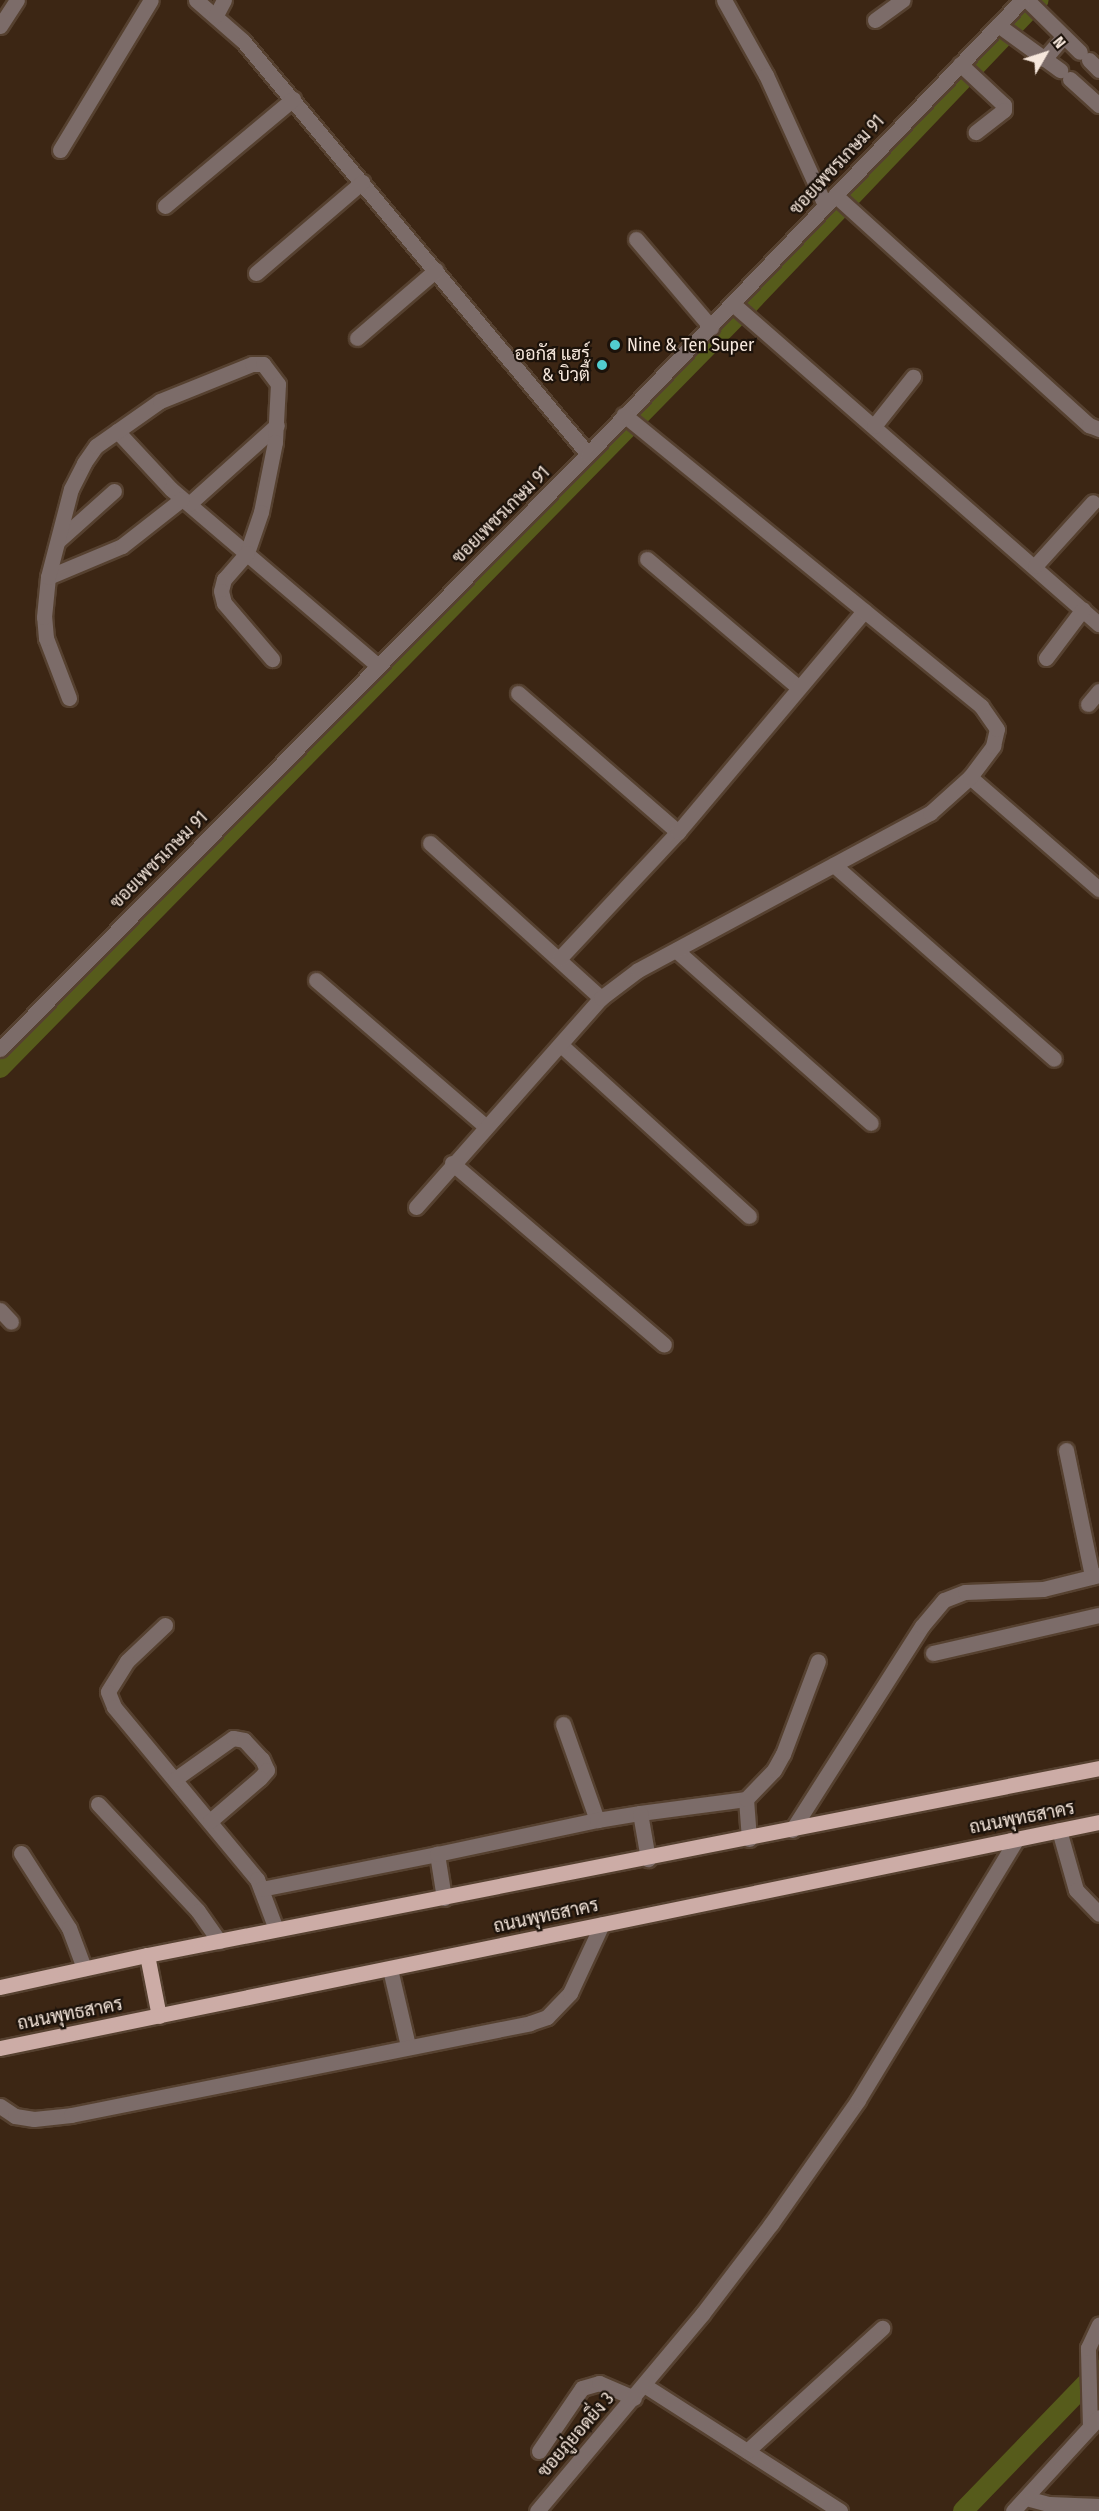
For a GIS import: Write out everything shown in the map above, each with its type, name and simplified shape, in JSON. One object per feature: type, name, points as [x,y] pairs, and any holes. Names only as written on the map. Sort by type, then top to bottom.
[{"type":"main road","name":"ถนนพุทธสาคร","points":[[2,1984],[276,1929],[648,1859],[1099,1768]]},
{"type":"main road","name":"ถนนพุทธสาคร","points":[[0,2048],[1099,1822]]},
{"type":"main road","points":[[147,1955],[159,2016]]},
{"type":"street","points":[[0,26],[16,0]]},
{"type":"street","points":[[60,150],[152,0]]},
{"type":"street","points":[[196,0],[216,15],[293,99],[588,454]]},
{"type":"street","points":[[216,15],[224,0]]},
{"type":"street","points":[[724,0],[771,84],[830,200],[1089,425],[1099,429]]},
{"type":"street","points":[[875,20],[903,0]]},
{"type":"street","points":[[1026,1],[1089,61]]},
{"type":"street","name":"ซอยเพชรเกษม 91","points":[[0,1049],[588,454],[830,200],[1026,1]]},
{"type":"street","points":[[1001,26],[1065,74],[1099,105]]},
{"type":"street","points":[[1044,59],[1064,36]]},
{"type":"street","points":[[963,66],[981,82],[1004,110],[976,132]]},
{"type":"street","points":[[165,206],[293,99]]},
{"type":"street","points":[[256,273],[362,182]]},
{"type":"street","points":[[636,238],[711,327]]},
{"type":"street","points":[[357,338],[436,270]]},
{"type":"street","points":[[733,304],[1099,624]]},
{"type":"street","points":[[69,698],[46,638],[48,577],[71,489],[84,462],[117,431],[160,401],[252,364],[263,364],[278,384],[277,425],[261,512],[247,553],[224,579],[221,591],[224,603],[272,659]]},
{"type":"street","points":[[873,426],[914,377]]},
{"type":"street","points":[[416,1207],[452,1163],[561,1045],[601,998],[638,970],[930,813],[970,777],[993,746],[997,729],[981,706],[624,415]]},
{"type":"street","points":[[48,577],[122,546],[186,502],[277,425]]},
{"type":"street","points":[[117,431],[186,502],[378,666]]},
{"type":"street","points":[[57,541],[114,491]]},
{"type":"street","points":[[1035,566],[1093,502]]},
{"type":"street","points":[[647,560],[798,687]]},
{"type":"street","points":[[1046,658],[1083,609]]},
{"type":"street","points":[[559,959],[678,832],[864,611]]},
{"type":"street","points":[[1088,705],[1099,691]]},
{"type":"street","points":[[518,693],[678,832]]},
{"type":"street","points":[[970,777],[1099,889]]},
{"type":"street","points":[[430,843],[601,998]]},
{"type":"street","points":[[834,865],[1054,1059]]},
{"type":"street","points":[[677,951],[871,1123]]},
{"type":"street","points":[[316,980],[485,1126]]},
{"type":"street","points":[[561,1045],[749,1216]]},
{"type":"street","points":[[452,1163],[664,1345]]},
{"type":"street","points":[[0,1310],[11,1322]]},
{"type":"street","points":[[792,1830],[922,1626],[944,1600],[965,1592],[1023,1592],[1096,1575],[1066,1450]]},
{"type":"street","points":[[933,1653],[1099,1615]]},
{"type":"street","points":[[165,1625],[127,1661],[108,1692],[114,1707],[210,1821],[261,1889],[276,1929]]},
{"type":"street","points":[[261,1889],[597,1820],[746,1798],[774,1770],[783,1754],[818,1661]]},
{"type":"street","points":[[563,1724],[597,1820]]},
{"type":"street","points":[[175,1779],[233,1738],[244,1740],[262,1759],[267,1770],[210,1821]]},
{"type":"street","points":[[746,1798],[749,1839]]},
{"type":"street","points":[[98,1804],[198,1911],[219,1941]]},
{"type":"street","points":[[640,1813],[648,1859]]},
{"type":"street","points":[[1059,1830],[1076,1890],[1099,1914]]},
{"type":"street","name":"ซอยภู่ยอดยิ่ง 3","points":[[537,2511],[634,2398],[771,2224],[858,2100],[1017,1838]]},
{"type":"street","points":[[21,1853],[69,1928],[84,1968]]},
{"type":"street","points":[[437,1854],[444,1898]]},
{"type":"street","points":[[0,2106],[15,2116],[34,2120],[71,2115],[547,2017],[570,1993],[602,1924]]},
{"type":"street","points":[[390,1969],[408,2046]]},
{"type":"street","points":[[1013,2511],[1092,2417],[1087,2370],[1088,2348],[1099,2324]]},
{"type":"street","points":[[747,2451],[882,2328]]},
{"type":"street","points":[[539,2451],[569,2403],[582,2388],[599,2383],[634,2398]]},
{"type":"street","points":[[644,2385],[840,2511]]},
{"type":"street","points":[[1026,2498],[1049,2504],[1099,2506]]},
{"type":"waterway","points":[[0,1068],[749,304],[1039,0]]},
{"type":"waterway","points":[[963,2511],[1099,2370]]},
{"type":"place","name":"Nine & Ten Super","points":[[615,345]]},
{"type":"place","name":"ออกัส แฮร์ & บิวตี้","points":[[602,365]]}]
